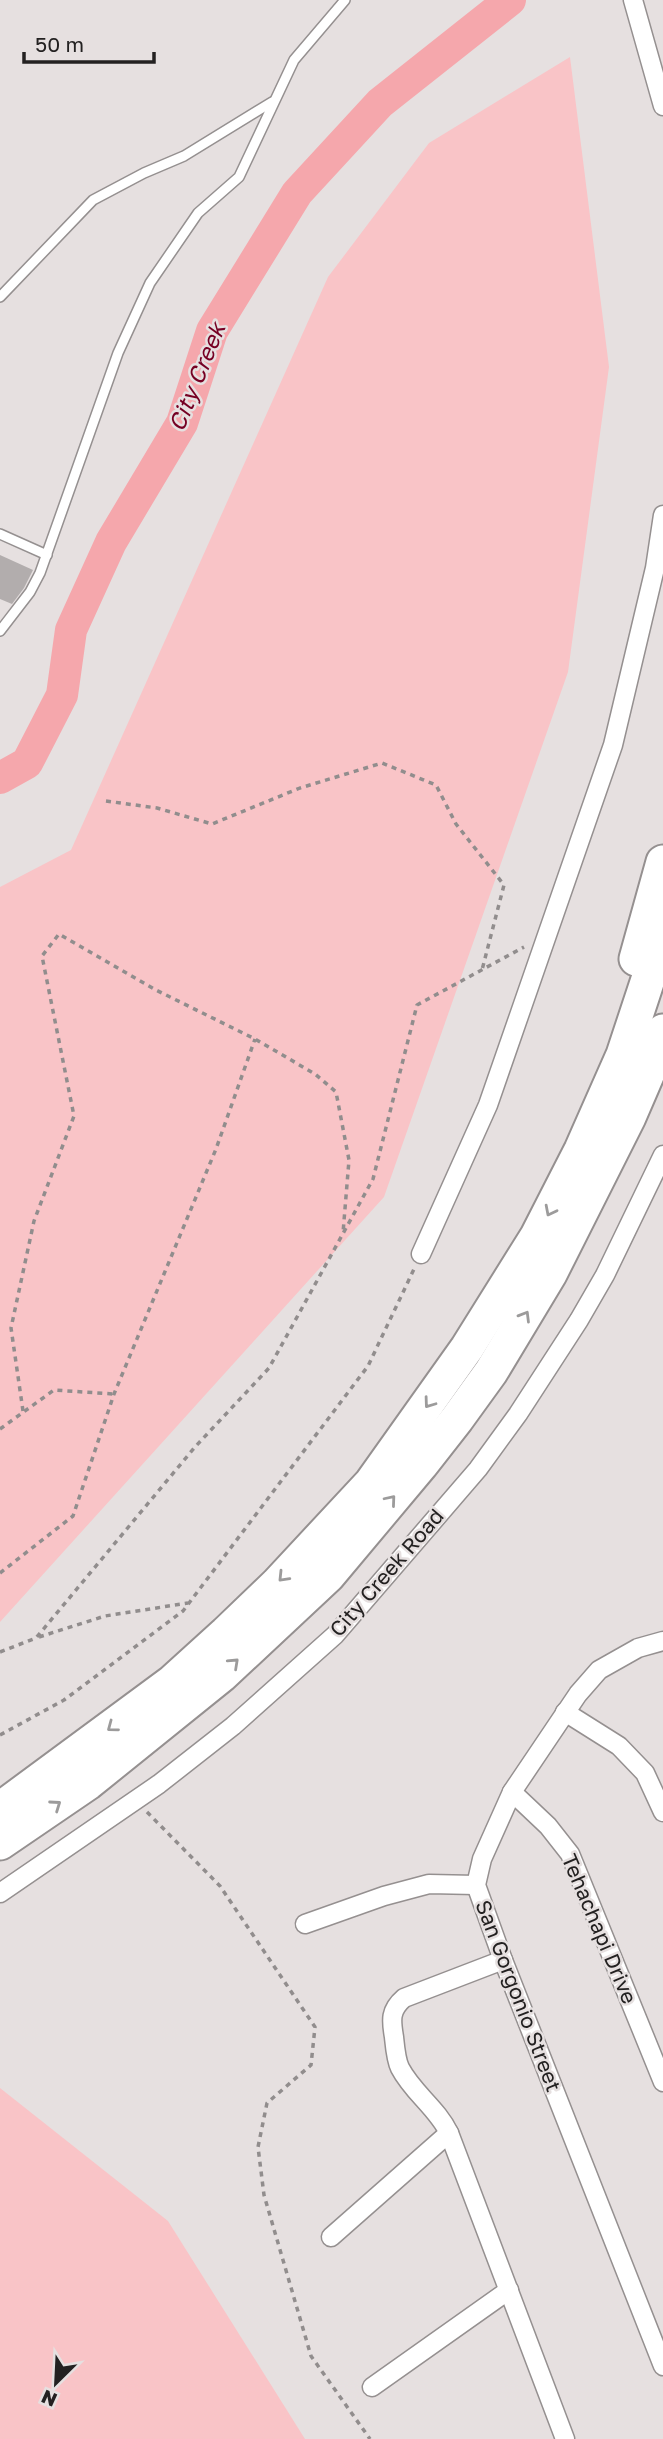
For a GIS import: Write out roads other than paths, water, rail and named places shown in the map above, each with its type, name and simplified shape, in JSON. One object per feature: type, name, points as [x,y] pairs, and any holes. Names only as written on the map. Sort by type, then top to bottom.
[{"type":"highway","points":[[581,1150],[663,862]]},
{"type":"highway","points":[[0,1809],[172,1682],[277,1584],[371,1483],[467,1348],[537,1236],[581,1150],[623,1055],[663,934]]},
{"type":"highway","points":[[0,1843],[88,1783],[222,1675],[328,1576],[457,1419],[491,1371],[572,1233],[624,1128],[657,1052],[663,1031]]},
{"type":"street","points":[[633,0],[663,106]]},
{"type":"street","points":[[421,1254],[488,1105],[612,745],[655,568],[663,516]]},
{"type":"street","name":"City Creek Road","points":[[0,1893],[134,1801],[233,1726],[335,1634],[478,1469],[518,1414],[579,1320],[638,1210],[663,1154]]},
{"type":"street","name":"San Gorgonio Street","points":[[663,1642],[638,1648],[599,1670],[565,1712],[512,1792],[482,1859],[476,1885],[503,1961],[663,2366]]},
{"type":"street","points":[[565,1712],[619,1746],[645,1773],[663,1812]]},
{"type":"street","name":"Tehachapi Drive","points":[[512,1792],[548,1826],[570,1854],[663,2082]]},
{"type":"street","points":[[305,1924],[384,1896],[429,1884],[476,1885]]},
{"type":"street","points":[[503,1961],[404,1998],[395,2006],[390,2018],[399,2067],[416,2091],[441,2117],[449,2133],[565,2439]]},
{"type":"street","points":[[331,2237],[449,2133]]},
{"type":"street","points":[[372,2387],[509,2290]]},
{"type":"lane","points":[[0,631],[30,592],[47,555],[118,353],[150,283],[198,213],[239,177],[294,60],[345,0]]},
{"type":"lane","points":[[0,298],[93,200],[144,173],[184,156],[274,101]]},
{"type":"lane","points":[[0,534],[47,555]]},
{"type":"waterway","name":"City Creek","points":[[0,778],[27,763],[62,695],[71,630],[111,542],[182,423],[212,331],[297,193],[380,103],[510,0]]}]
